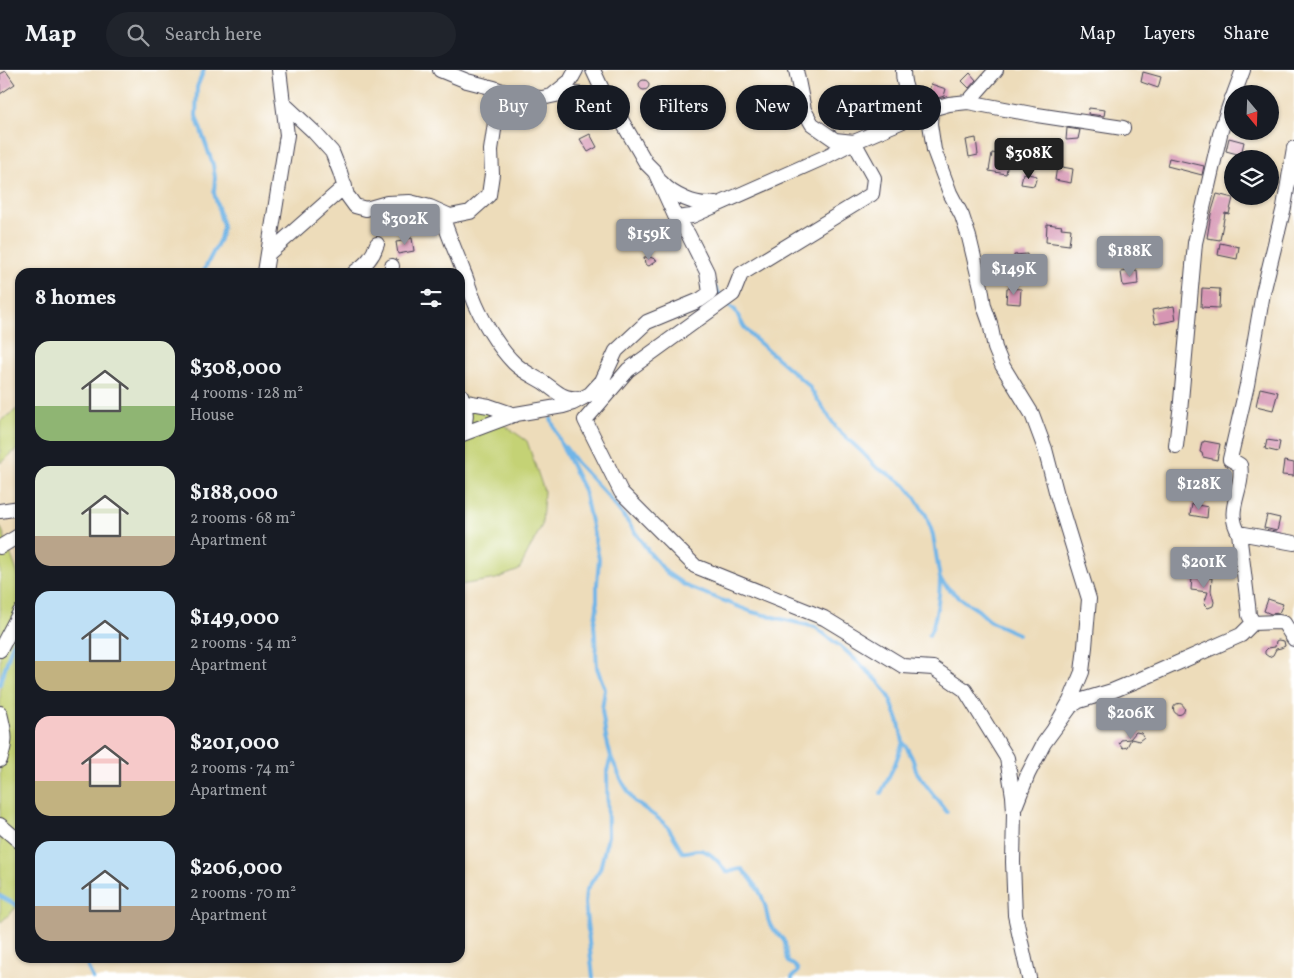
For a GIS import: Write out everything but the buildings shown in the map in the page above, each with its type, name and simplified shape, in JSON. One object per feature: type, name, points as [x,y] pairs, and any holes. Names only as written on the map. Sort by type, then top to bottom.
[{"type":"street","points":[[266,268],[287,135],[279,70]]},
{"type":"street","points":[[440,70],[482,85]]},
{"type":"street","points":[[552,96],[570,81],[576,70]]},
{"type":"street","points":[[593,70],[600,85]]},
{"type":"street","points":[[796,70],[804,110],[812,124],[835,140],[854,142]]},
{"type":"street","points":[[903,70],[905,85]]},
{"type":"street","points":[[968,102],[996,70]]},
{"type":"street","points":[[1237,85],[1243,70]]},
{"type":"street","points":[[547,97],[557,95]]},
{"type":"street","points":[[941,106],[968,102],[1123,128]]},
{"type":"street","points":[[283,103],[332,152],[347,195],[355,206],[366,209],[387,203],[410,202],[430,207],[450,216],[470,212],[489,195],[494,130]]},
{"type":"street","points":[[1176,446],[1194,243],[1224,121]]},
{"type":"street","points":[[627,130],[646,163],[655,172],[662,184],[690,201],[705,204],[726,202]]},
{"type":"street","points":[[676,218],[692,216],[726,202],[882,130]]},
{"type":"street","points":[[931,130],[934,150],[969,237],[995,348],[1002,366],[1032,414],[1045,449],[1089,599],[1082,672],[1070,701],[1054,730]]},
{"type":"street","points":[[854,142],[874,178],[872,194],[741,274],[733,294],[628,370],[585,420],[621,492],[695,566],[824,618],[903,666],[933,668],[965,690],[1007,758],[1014,812],[1015,915],[1029,978]]},
{"type":"street","points":[[1253,623],[1249,615],[1239,533],[1233,519],[1234,505],[1242,473],[1240,465],[1230,459],[1247,385],[1264,293],[1284,207],[1294,148]]},
{"type":"street","points":[[465,432],[515,414],[563,406],[590,394],[602,381],[616,351],[646,322],[700,300],[710,293],[708,272],[688,234],[676,218],[655,172]]},
{"type":"street","points":[[268,254],[345,186]]},
{"type":"street","points":[[441,212],[447,232],[462,268]]},
{"type":"street","points":[[361,268],[366,264],[377,244]]},
{"type":"street","points":[[465,275],[479,310],[496,340],[513,362],[560,395],[567,398],[581,399]]},
{"type":"street","points":[[465,399],[515,414]]},
{"type":"street","points":[[465,409],[467,415],[465,426]]},
{"type":"street","points":[[0,510],[15,508]]},
{"type":"street","points":[[1239,533],[1294,542]]},
{"type":"street","points":[[0,547],[15,538]]},
{"type":"street","points":[[0,623],[15,617]]},
{"type":"street","points":[[0,650],[15,623]]},
{"type":"street","points":[[1014,812],[1028,774],[1044,743],[1071,706],[1148,676],[1241,634],[1253,623],[1284,623],[1294,639]]},
{"type":"street","points":[[0,713],[6,735],[0,760]]},
{"type":"street","points":[[0,825],[15,838]]},
{"type":"green space","points":[[465,398],[527,441],[544,491],[542,525],[519,570],[496,579],[465,584]]},
{"type":"green space","points":[[15,410],[15,451],[0,463],[0,421]]},
{"type":"green space","points":[[0,527],[15,566],[15,909],[0,923]]},
{"type":"waterway","points":[[204,70],[197,87],[196,116],[213,165],[215,177],[214,193],[223,226],[220,239],[205,268]]},
{"type":"waterway","points":[[713,285],[722,297]]},
{"type":"waterway","points":[[726,303],[735,310],[744,327],[755,339],[808,385],[837,429],[877,468],[905,485],[914,496],[926,515],[933,535],[940,579],[946,586],[991,622],[1018,634]]},
{"type":"waterway","points":[[551,419],[584,490],[599,559],[597,608],[594,624],[597,668],[605,689],[602,710],[611,757],[634,801],[668,827],[682,852],[696,850],[707,852],[726,872],[742,869],[749,877],[761,895],[770,925],[785,943],[788,962],[798,970],[792,978]]},
{"type":"waterway","points":[[565,447],[576,462],[606,494],[667,573],[686,586],[752,612],[815,627],[846,651],[878,681],[889,696],[899,723],[903,742],[913,760],[916,771],[947,812]]},
{"type":"waterway","points":[[929,635],[937,608],[940,579]]},
{"type":"waterway","points":[[0,684],[15,636]]},
{"type":"waterway","points":[[881,793],[903,742]]},
{"type":"waterway","points":[[593,978],[585,904],[586,891],[600,869],[608,836],[607,771],[611,757]]},
{"type":"waterway","points":[[0,896],[15,904]]},
{"type":"waterway","points":[[87,963],[93,978]]}]
